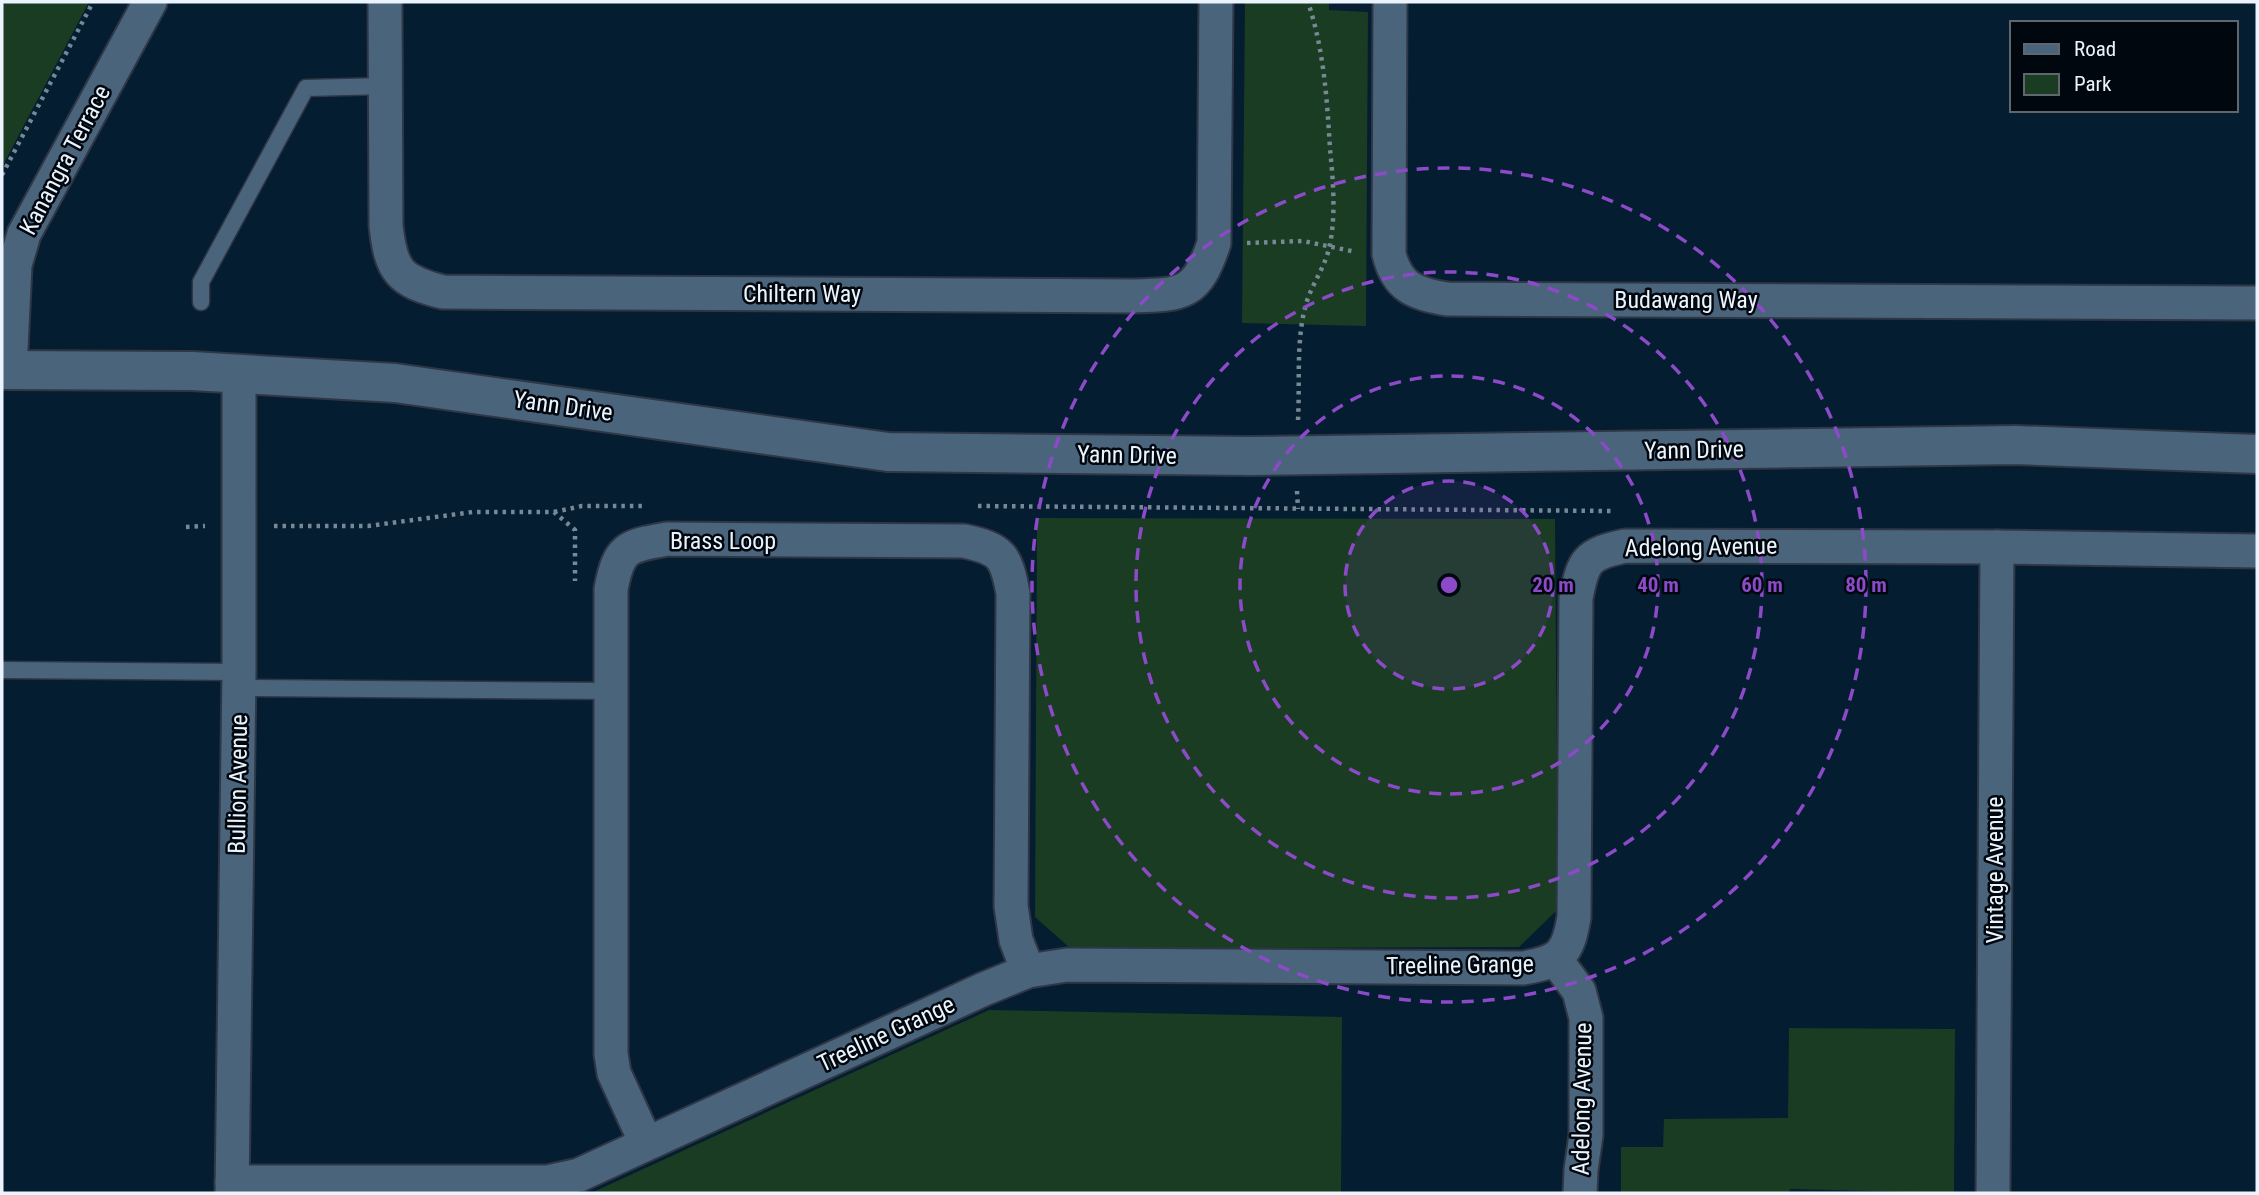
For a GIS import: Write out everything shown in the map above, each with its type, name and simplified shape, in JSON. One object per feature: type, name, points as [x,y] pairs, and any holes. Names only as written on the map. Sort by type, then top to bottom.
[{"type":"street","name":"Kanangra Terrace","points":[[6,370],[15,265],[24,234],[150,2]]},
{"type":"street","name":"Chiltern Way","points":[[385,2],[386,226],[389,250],[398,271],[416,285],[443,292],[1168,295],[1182,291],[1195,282],[1206,267],[1214,243],[1216,2]]},
{"type":"street","name":"Budawang Way","points":[[1390,2],[1389,254],[1399,279],[1411,289],[1427,296],[1447,299],[2257,303]]},
{"type":"street","name":"Yann Drive","points":[[6,370],[239,374],[395,383],[888,452],[1296,455],[2015,445],[2257,454]]},
{"type":"street","name":"Bullion Avenue","points":[[232,1188],[239,680],[239,374]]},
{"type":"street","name":"Brass Loop","points":[[646,1143],[614,1073],[611,1054],[611,589],[615,567],[630,548],[639,544],[680,540],[964,541],[988,546],[1001,556],[1009,572],[1013,593],[1011,906],[1016,940],[1028,971]]},
{"type":"street","name":"Adelong Avenue","points":[[1580,1193],[1586,1135],[1586,1018],[1579,991],[1556,960],[1565,951],[1571,937],[1574,917],[1576,598],[1580,577],[1597,552],[1625,546],[2257,551]]},
{"type":"street","name":"Vintage Avenue","points":[[1993,1193],[1997,547]]},
{"type":"street","name":"Treeline Grange","points":[[232,1188],[547,1182],[579,1175],[1028,971],[1067,965],[1522,968],[1556,960]]},
{"type":"lane","points":[[201,302],[201,282],[306,88],[387,86]]},
{"type":"lane","points":[[2,670],[611,691]]},
{"type":"path","points":[[2,175],[93,2]]},
{"type":"path","points":[[1298,509],[1296,455],[1302,328],[1305,307],[1330,246],[1333,224],[1324,64],[1307,2]]},
{"type":"path","points":[[1214,243],[1303,241],[1356,252],[1389,254]]},
{"type":"path","points":[[239,525],[368,526],[473,512],[554,512],[575,530],[575,581]]},
{"type":"green space","points":[[2,2],[89,2],[2,167]]},
{"type":"green space","points":[[1245,2],[1329,2],[1329,10],[1368,12],[1366,326],[1242,323]]},
{"type":"green space","points":[[1037,518],[1555,519],[1558,909],[1519,947],[1071,949],[1035,917]]},
{"type":"green space","points":[[989,1010],[1342,1017],[1341,1193],[591,1193]]},
{"type":"green space","points":[[1789,1028],[1955,1029],[1954,1193],[1790,1189],[1789,1193],[1621,1193],[1621,1147],[1663,1147],[1664,1119],[1788,1118]]}]
